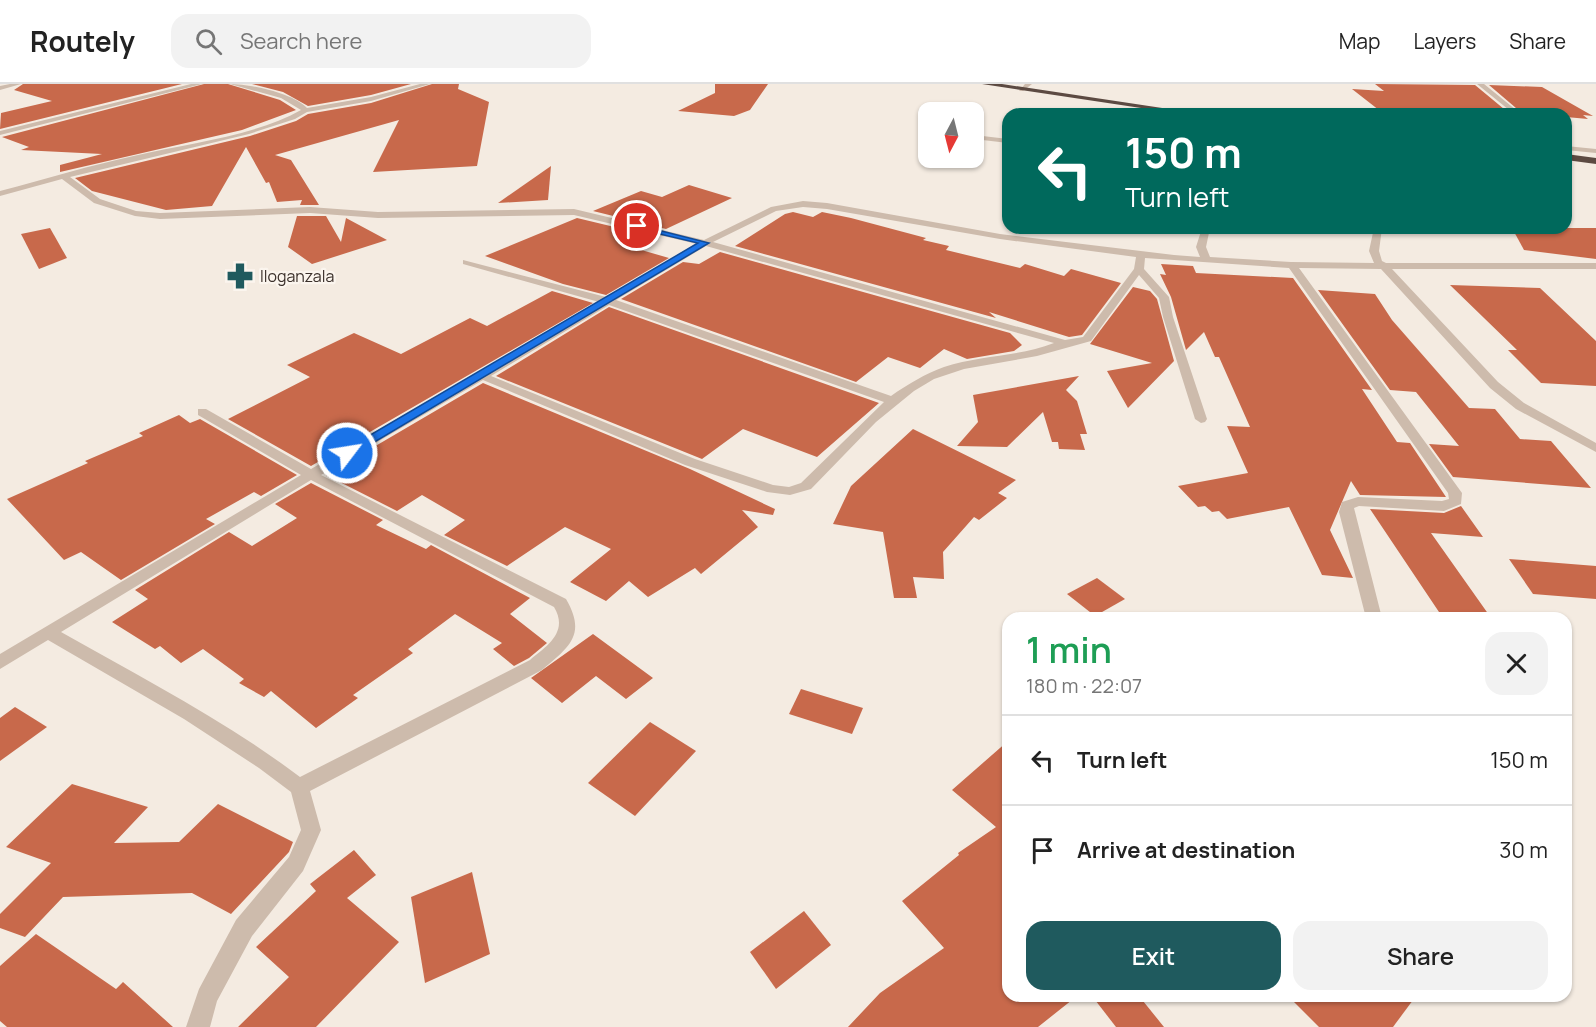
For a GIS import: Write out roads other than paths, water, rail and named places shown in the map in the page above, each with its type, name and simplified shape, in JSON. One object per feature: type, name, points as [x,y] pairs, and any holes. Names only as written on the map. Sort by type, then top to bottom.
[{"type":"highway","points":[[986,84],[1154,108]]},
{"type":"highway","points":[[1572,159],[1596,161]]},
{"type":"street","points":[[0,88],[18,84]]},
{"type":"street","points":[[0,133],[199,84]]},
{"type":"street","points":[[233,84],[290,100],[304,107],[305,110]]},
{"type":"street","points":[[0,194],[256,129],[292,119],[305,110],[371,99],[427,84]]},
{"type":"street","points":[[1020,90],[1029,84]]},
{"type":"street","points":[[1480,84],[1510,108]]},
{"type":"street","points":[[984,138],[1002,140]]},
{"type":"street","points":[[1572,149],[1596,151]]},
{"type":"street","points":[[64,177],[97,201],[135,213],[160,216],[310,210],[378,215],[560,210],[591,215],[705,243],[1065,343],[1078,343],[1087,339],[1139,269],[1141,254]]},
{"type":"street","points":[[4,655],[47,632],[609,302],[705,243],[765,212],[803,204],[1013,240],[1206,260],[1292,265],[1596,266]]},
{"type":"street","points":[[1204,234],[1201,247],[1206,260]]},
{"type":"street","points":[[1377,234],[1374,251],[1381,265],[1494,385],[1520,406],[1596,448]]},
{"type":"street","points":[[466,262],[609,302],[893,401]]},
{"type":"street","points":[[1292,265],[1455,493],[1456,501],[1444,506],[1358,501],[1347,504],[1346,512],[1372,612]]},
{"type":"street","points":[[1139,269],[1164,297],[1168,317],[1201,419]]},
{"type":"street","points":[[482,376],[690,462],[772,489],[790,491],[806,486],[893,401],[939,372],[1032,355],[1065,343]]},
{"type":"street","points":[[202,412],[311,475],[560,603],[567,615],[567,630],[562,643],[536,665],[299,787]]},
{"type":"street","points":[[47,632],[190,714],[266,762],[299,787],[311,830],[296,864],[244,928],[207,997],[198,1027]]},
{"type":"place","name":"Iloganzala","points":[[240,276]]}]
